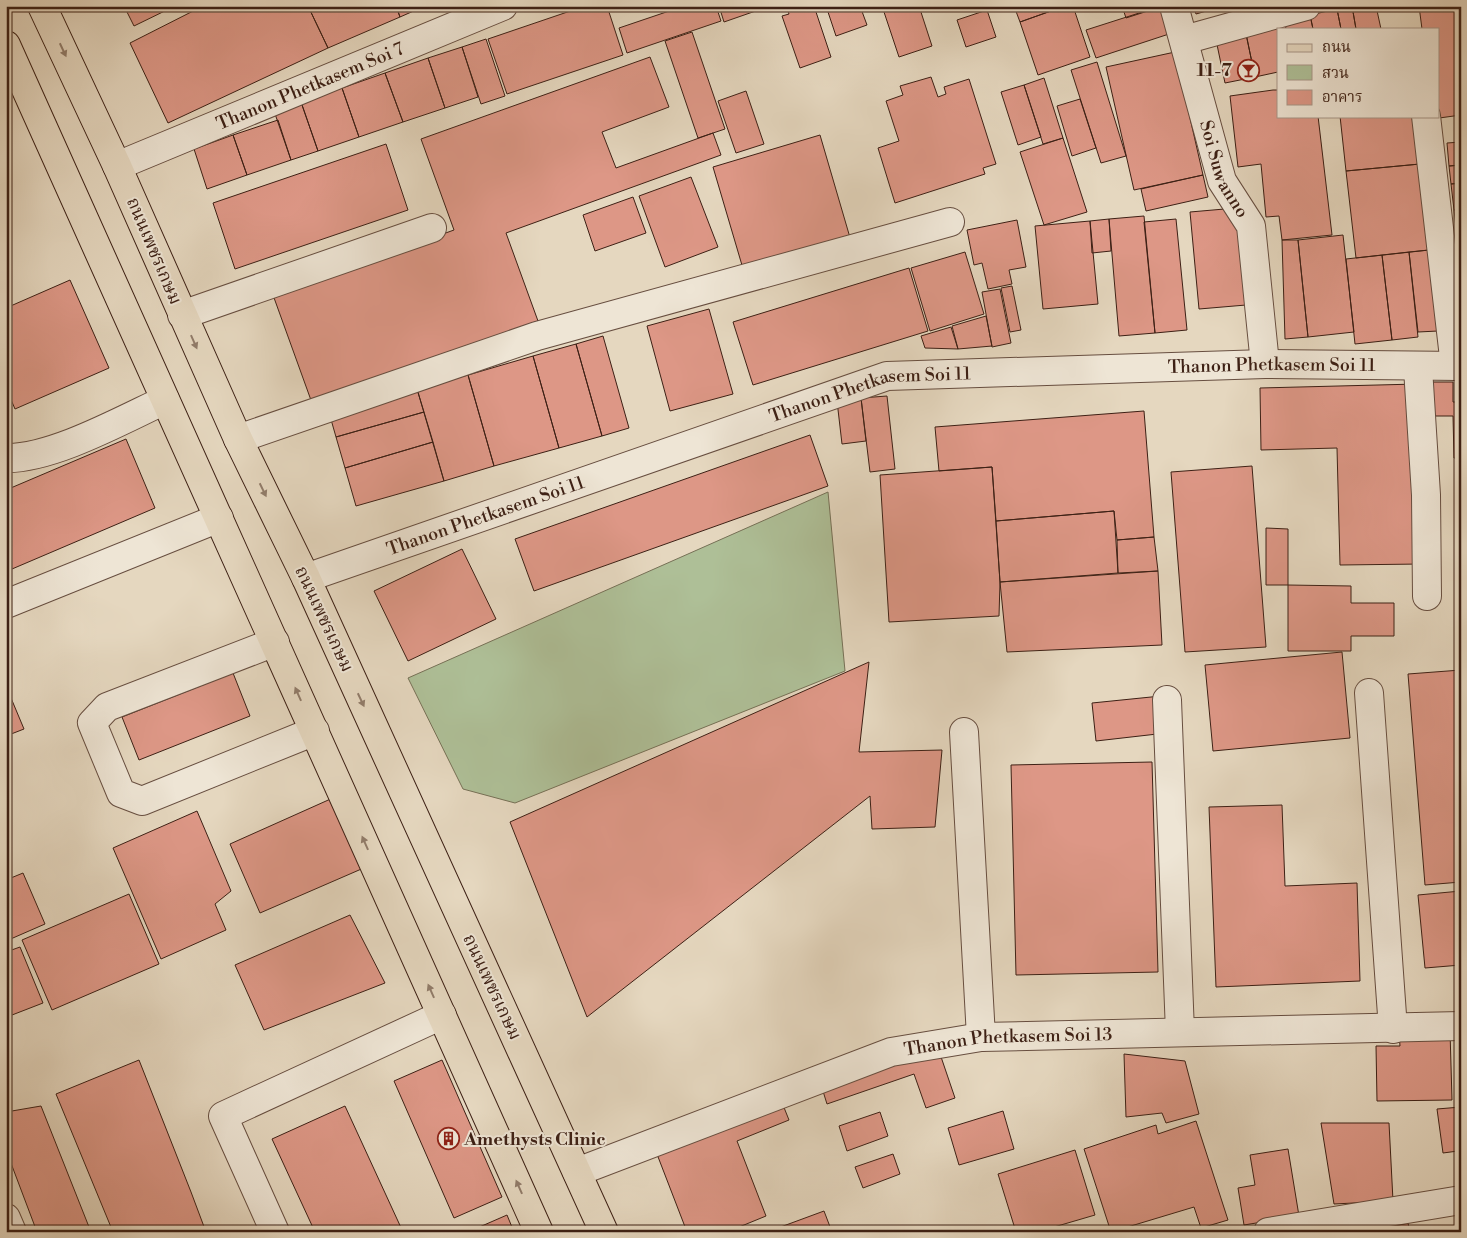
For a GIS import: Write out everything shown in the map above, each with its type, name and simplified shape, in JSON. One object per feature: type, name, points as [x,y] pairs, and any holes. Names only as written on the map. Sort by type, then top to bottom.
[{"type":"main road","name":"ถนนเพชรเกษม","points":[[42,6],[117,166],[238,439],[306,578],[604,1232]]},
{"type":"main road","points":[[6,44],[539,1232]]},
{"type":"street","name":"Thanon Phetkasem Soi 7","points":[[117,166],[503,6]]},
{"type":"street","name":"Soi Suwanno","points":[[1174,6],[1222,181],[1251,226],[1266,364]]},
{"type":"street","points":[[1184,40],[1306,6]]},
{"type":"street","points":[[1426,118],[1458,366]]},
{"type":"street","points":[[238,439],[537,336],[950,222]]},
{"type":"street","points":[[182,315],[432,228]]},
{"type":"street","name":"Thanon Phetkasem Soi 11","points":[[306,578],[888,376],[1266,364],[1418,368],[1458,366]]},
{"type":"street","points":[[1418,368],[1426,495],[1427,596]]},
{"type":"street","points":[[6,458],[22,458],[67,444],[165,400]]},
{"type":"street","points":[[6,604],[219,518]]},
{"type":"street","points":[[275,642],[107,707],[92,723],[109,769],[121,793],[142,801],[315,731]]},
{"type":"street","points":[[1369,693],[1393,1029]]},
{"type":"street","points":[[1167,700],[1180,1032]]},
{"type":"street","points":[[964,732],[981,1037]]},
{"type":"street","points":[[275,1232],[222,1116],[442,1015]]},
{"type":"street","name":"Thanon Phetkasem Soi 13","points":[[577,1172],[891,1052],[981,1037],[1461,1026]]},
{"type":"street","points":[[1268,1232],[1461,1200]]},
{"type":"street","points":[[6,1218],[12,1232]]},
{"type":"green space","points":[[828,492],[845,671],[515,803],[463,789],[408,678]]},
{"type":"building","points":[[124,6],[175,6],[134,26]]},
{"type":"building","points":[[203,6],[308,6],[328,48],[168,123],[130,43]]},
{"type":"building","points":[[308,6],[396,6],[400,17],[328,48]]},
{"type":"building","points":[[396,6],[425,6],[400,17]]},
{"type":"building","points":[[585,6],[607,6],[623,55],[507,94],[488,39]]},
{"type":"building","points":[[684,6],[716,6],[721,21],[627,53],[619,28]]},
{"type":"building","points":[[719,6],[770,6],[724,22]]},
{"type":"building","points":[[786,6],[806,6],[806,8],[814,6],[831,57],[800,68],[782,16],[789,14]]},
{"type":"building","points":[[826,6],[860,6],[867,25],[836,36]]},
{"type":"building","points":[[882,6],[919,6],[932,46],[899,57]]},
{"type":"building","points":[[1014,6],[1065,6],[1020,22]]},
{"type":"building","points":[[1065,6],[1073,6],[1090,57],[1038,75],[1020,22]]},
{"type":"building","points":[[1122,6],[1153,6],[1154,9],[1126,18]]},
{"type":"building","points":[[1161,6],[1172,33],[1096,58],[1086,30]]},
{"type":"building","points":[[1193,6],[1224,6],[1196,14]]},
{"type":"building","points":[[1352,6],[1376,6],[1381,28],[1356,28]]},
{"type":"building","points":[[1352,6],[1356,28],[1341,28],[1337,9]]},
{"type":"building","points":[[1419,6],[1461,6],[1461,115],[1440,118],[1440,28],[1422,28]]},
{"type":"building","points":[[1337,9],[1341,28],[1313,28],[1310,15]]},
{"type":"building","points":[[987,10],[996,37],[966,47],[957,20]]},
{"type":"building","points":[[1310,15],[1313,28],[1286,28],[1284,20]]},
{"type":"building","points":[[1284,20],[1286,28],[1277,28],[1277,72],[1255,77],[1245,29]]},
{"type":"building","points":[[1245,29],[1255,77],[1225,83],[1215,35]]},
{"type":"building","points":[[692,32],[725,129],[698,138],[665,41]]},
{"type":"building","points":[[486,39],[505,96],[481,104],[462,47]]},
{"type":"building","points":[[462,47],[478,97],[445,108],[428,58]]},
{"type":"building","points":[[1175,52],[1203,175],[1134,190],[1106,67]]},
{"type":"building","points":[[650,57],[669,107],[602,132],[616,168],[713,133],[721,155],[506,233],[538,321],[312,403],[273,295],[454,230],[421,139]]},
{"type":"building","points":[[428,58],[445,108],[403,122],[385,73]]},
{"type":"building","points":[[1097,62],[1126,156],[1101,163],[1071,70]]},
{"type":"building","points":[[385,73],[403,122],[359,137],[342,88]]},
{"type":"building","points":[[931,77],[938,97],[946,94],[944,87],[969,79],[996,164],[983,168],[985,174],[895,203],[878,148],[899,141],[886,101],[903,95],[900,86]]},
{"type":"building","points":[[1044,78],[1063,138],[1043,144],[1024,85]]},
{"type":"building","points":[[1024,85],[1041,137],[1018,145],[1001,92]]},
{"type":"building","points":[[342,88],[359,137],[318,151],[301,102]]},
{"type":"building","points":[[1277,90],[1277,118],[1318,118],[1332,235],[1282,240],[1279,216],[1266,217],[1261,164],[1238,167],[1230,96]]},
{"type":"building","points":[[746,91],[764,144],[736,153],[718,101]]},
{"type":"building","points":[[1080,99],[1096,148],[1072,156],[1057,106]]},
{"type":"building","points":[[301,102],[318,151],[291,160],[274,111]]},
{"type":"building","points":[[1340,118],[1414,118],[1420,164],[1346,171]]},
{"type":"building","points":[[278,120],[291,160],[247,175],[233,135]]},
{"type":"building","points":[[233,135],[247,175],[207,189],[194,149]]},
{"type":"building","points":[[820,135],[851,241],[744,272],[713,167]]},
{"type":"building","points":[[1063,138],[1087,212],[1044,225],[1020,152]]},
{"type":"building","points":[[1461,142],[1461,165],[1449,166],[1447,143]]},
{"type":"building","points":[[386,144],[408,210],[235,269],[213,203]]},
{"type":"building","points":[[1420,164],[1429,250],[1356,258],[1346,171]]},
{"type":"building","points":[[1461,165],[1461,183],[1451,184],[1449,166]]},
{"type":"building","points":[[1203,175],[1208,197],[1146,211],[1141,189]]},
{"type":"building","points":[[691,177],[718,247],[665,267],[639,196]]},
{"type":"building","points":[[1461,183],[1461,209],[1454,210],[1451,184]]},
{"type":"building","points":[[633,197],[646,233],[595,251],[583,215]]},
{"type":"building","points":[[1236,208],[1246,305],[1199,309],[1190,212]]},
{"type":"building","points":[[1461,209],[1461,245],[1458,246],[1454,210]]},
{"type":"building","points":[[1144,216],[1155,333],[1119,336],[1109,219]]},
{"type":"building","points":[[1109,219],[1111,251],[1092,253],[1090,221]]},
{"type":"building","points":[[1176,219],[1187,330],[1155,333],[1144,222]]},
{"type":"building","points":[[1017,220],[1026,267],[1009,270],[1012,284],[988,289],[982,263],[974,265],[967,230]]},
{"type":"building","points":[[1090,221],[1098,304],[1043,309],[1035,226]]},
{"type":"building","points":[[1343,235],[1354,332],[1308,337],[1298,240]]},
{"type":"building","points":[[1282,240],[1298,240],[1308,337],[1285,339]]},
{"type":"building","points":[[1429,250],[1438,331],[1418,332],[1409,252]]},
{"type":"building","points":[[965,252],[984,314],[930,331],[911,268]]},
{"type":"building","points":[[1409,252],[1418,337],[1392,340],[1382,255]]},
{"type":"building","points":[[1382,255],[1392,340],[1355,344],[1346,259]]},
{"type":"building","points":[[909,268],[928,331],[753,385],[733,322]]},
{"type":"building","points":[[70,280],[109,368],[15,409],[6,388],[6,308]]},
{"type":"building","points":[[1012,286],[1021,330],[1010,332],[1001,288]]},
{"type":"building","points":[[1000,289],[1011,343],[992,347],[982,292]]},
{"type":"building","points":[[709,309],[733,394],[670,411],[647,326]]},
{"type":"building","points":[[986,316],[992,346],[958,349],[952,326]]},
{"type":"building","points":[[951,327],[958,349],[925,348],[921,336]]},
{"type":"building","points":[[603,336],[629,428],[602,436],[576,344]]},
{"type":"building","points":[[576,344],[602,436],[559,448],[533,356]]},
{"type":"building","points":[[533,356],[559,448],[494,466],[468,375]]},
{"type":"building","points":[[468,375],[494,466],[444,481],[417,389]]},
{"type":"building","points":[[1433,382],[1453,382],[1453,402],[1461,402],[1461,458],[1454,458],[1453,416],[1433,416]]},
{"type":"building","points":[[1417,384],[1421,564],[1340,565],[1337,448],[1261,450],[1260,388]]},
{"type":"building","points":[[417,389],[424,412],[336,437],[330,416]]},
{"type":"building","points":[[887,396],[895,469],[870,472],[861,398]]},
{"type":"building","points":[[861,398],[866,441],[842,444],[837,401]]},
{"type":"building","points":[[1144,411],[1154,537],[1117,540],[1114,511],[996,521],[992,467],[939,471],[935,427]]},
{"type":"building","points":[[424,412],[433,442],[345,468],[336,437]]},
{"type":"building","points":[[810,435],[828,486],[534,591],[515,539]]},
{"type":"building","points":[[126,439],[155,508],[12,569],[6,556],[6,490]]},
{"type":"building","points":[[433,442],[444,481],[356,506],[345,468]]},
{"type":"building","points":[[1252,466],[1266,647],[1185,652],[1171,472]]},
{"type":"building","points":[[992,467],[1000,582],[999,616],[889,622],[880,475]]},
{"type":"building","points":[[1114,511],[1118,573],[1000,582],[996,521]]},
{"type":"building","points":[[1458,516],[1461,516],[1461,558],[1460,558]]},
{"type":"building","points":[[1266,528],[1288,529],[1288,585],[1266,585]]},
{"type":"building","points":[[1154,537],[1158,571],[1118,573],[1117,540]]},
{"type":"building","points":[[462,549],[496,619],[408,661],[374,591]]},
{"type":"building","points":[[1158,571],[1162,645],[1007,652],[1000,582]]},
{"type":"building","points":[[1288,585],[1351,586],[1351,603],[1394,603],[1394,636],[1351,636],[1351,651],[1288,651]]},
{"type":"building","points":[[1342,652],[1350,738],[1213,751],[1205,665]]},
{"type":"building","points":[[869,662],[859,752],[942,750],[935,827],[872,829],[870,796],[587,1017],[510,822]]},
{"type":"building","points":[[1461,670],[1461,882],[1425,885],[1408,674]]},
{"type":"building","points":[[233,673],[250,716],[139,760],[122,717]]},
{"type":"building","points":[[1161,696],[1166,733],[1096,741],[1092,703]]},
{"type":"building","points":[[11,698],[24,729],[6,736],[6,700]]},
{"type":"building","points":[[1152,762],[1158,972],[1016,975],[1011,765]]},
{"type":"building","points":[[335,797],[366,867],[260,913],[230,844]]},
{"type":"building","points":[[1282,805],[1285,886],[1357,883],[1360,981],[1216,987],[1209,807]]},
{"type":"building","points":[[197,811],[231,891],[215,904],[226,930],[161,959],[113,848]]},
{"type":"building","points":[[23,873],[45,924],[6,941],[6,880]]},
{"type":"building","points":[[1461,891],[1461,965],[1425,968],[1418,895]]},
{"type":"building","points":[[129,894],[159,964],[52,1010],[22,940]]},
{"type":"building","points":[[350,915],[385,983],[264,1030],[235,965]]},
{"type":"building","points":[[20,947],[43,1003],[12,1015],[6,1001],[6,952]]},
{"type":"building","points":[[1450,1031],[1452,1100],[1377,1101],[1376,1046],[1400,1046],[1399,1032]]},
{"type":"building","points":[[1457,1031],[1461,1031],[1461,1097],[1459,1097]]},
{"type":"building","points":[[938,1048],[955,1098],[926,1108],[914,1074],[827,1104],[822,1088]]},
{"type":"building","points":[[1124,1054],[1185,1061],[1199,1114],[1166,1123],[1162,1113],[1126,1117]]},
{"type":"building","points":[[139,1060],[206,1232],[139,1232],[137,1228],[128,1232],[113,1232],[56,1094]]},
{"type":"building","name":"Amethysts Clinic","points":[[442,1060],[502,1197],[454,1218],[394,1081]]},
{"type":"building","points":[[781,1100],[789,1120],[737,1141],[766,1216],[727,1232],[687,1232],[655,1149]]},
{"type":"building","points":[[41,1106],[91,1232],[37,1232],[6,1150],[6,1112]]},
{"type":"building","points":[[345,1106],[403,1232],[315,1232],[272,1139]]},
{"type":"building","points":[[1461,1107],[1460,1173],[1458,1151],[1443,1153],[1437,1109]]},
{"type":"building","points":[[1003,1111],[1014,1149],[959,1165],[948,1128]]},
{"type":"building","points":[[880,1112],[888,1136],[847,1151],[839,1126]]},
{"type":"building","points":[[1196,1121],[1228,1220],[1201,1228],[1194,1207],[1111,1232],[1084,1149],[1156,1125],[1158,1134]]},
{"type":"building","points":[[1321,1123],[1389,1123],[1393,1201],[1334,1204]]},
{"type":"building","points":[[1288,1149],[1299,1216],[1244,1225],[1238,1188],[1255,1185],[1250,1155]]},
{"type":"building","points":[[1075,1150],[1095,1215],[1037,1232],[1016,1232],[998,1174]]},
{"type":"building","points":[[893,1154],[900,1174],[863,1188],[855,1167]]},
{"type":"building","points":[[824,1211],[832,1232],[767,1232]]},
{"type":"building","points":[[507,1215],[514,1232],[468,1232]]},
{"type":"building","points":[[1408,1223],[1410,1232],[1373,1232],[1373,1231]]},
{"type":"place","name":"11-7","points":[[1248,70]]},
{"type":"place","name":"Amethysts Clinic","points":[[448,1139]]}]
